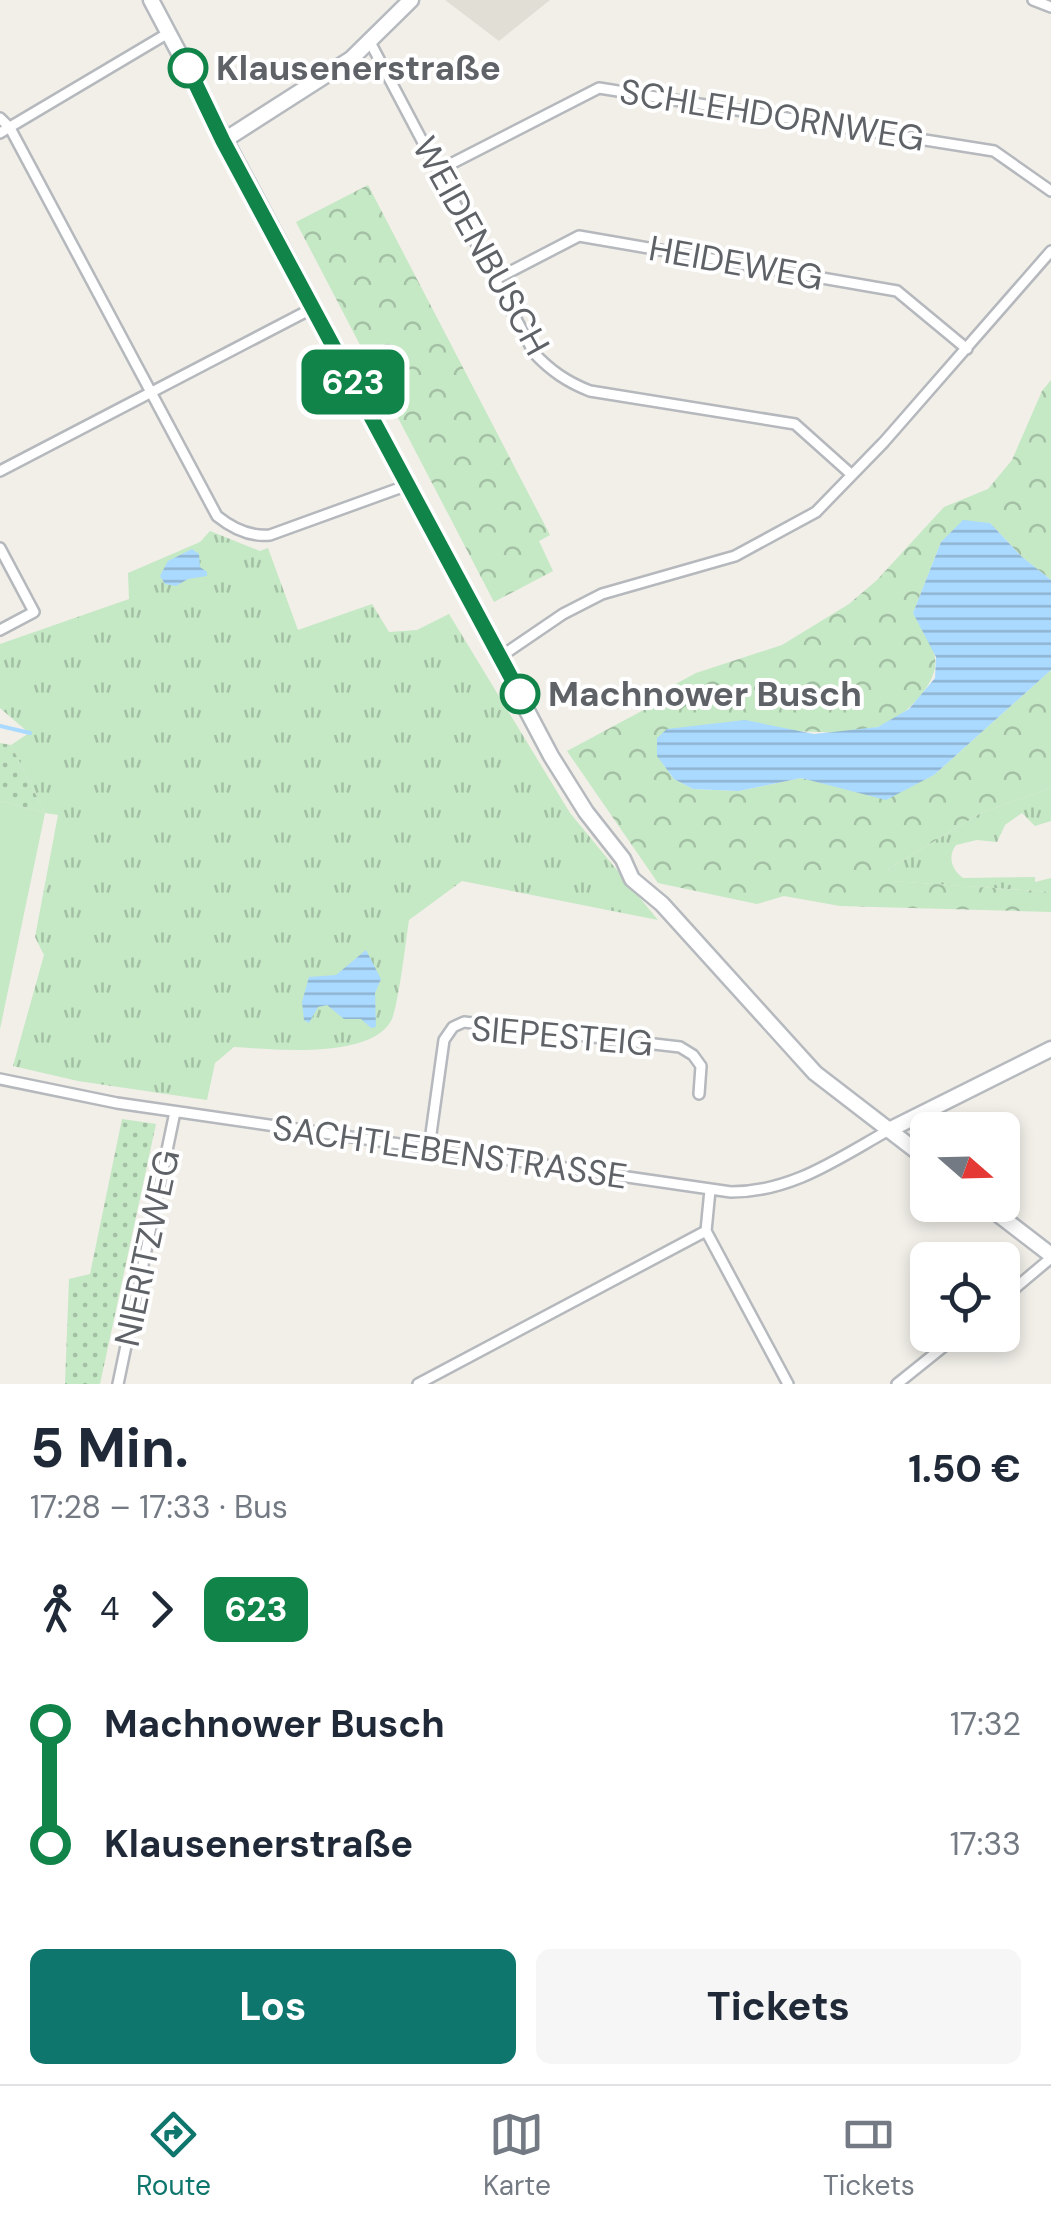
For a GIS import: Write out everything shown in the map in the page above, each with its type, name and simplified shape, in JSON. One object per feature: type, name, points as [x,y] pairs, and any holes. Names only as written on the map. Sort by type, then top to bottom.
[{"type":"main road","points":[[151,0],[564,780],[639,879],[815,1074],[910,1146]]},
{"type":"main road","points":[[223,141],[330,75],[370,42],[410,0]]},
{"type":"main road","points":[[888,1130],[1051,1050]]},
{"type":"main road","points":[[1008,1222],[1051,1256]]},
{"type":"street","points":[[1033,0],[1051,6]]},
{"type":"street","points":[[5,131],[170,32]]},
{"type":"street","name":"WEIDENBUSCH","points":[[370,42],[534,353],[563,379],[590,391],[795,424],[852,475]]},
{"type":"street","name":"SCHLEHDORNWEG","points":[[439,170],[599,88],[994,150],[1051,191]]},
{"type":"street","points":[[0,118],[216,516],[255,536],[270,535],[408,485]]},
{"type":"street","name":"HEIDEWEG","points":[[496,280],[579,236],[897,291],[967,348]]},
{"type":"street","points":[[500,656],[563,614],[602,594],[735,556],[816,512],[1051,251]]},
{"type":"street","points":[[0,471],[314,308]]},
{"type":"street","points":[[0,548],[34,612],[0,630]]},
{"type":"street","name":"SIEPESTEIG","points":[[429,1148],[444,1040],[452,1027],[464,1022],[680,1047],[693,1054],[702,1066],[699,1094]]},
{"type":"street","name":"SACHTLEBENSTRASSE","points":[[0,1079],[42,1090],[175,1112],[710,1190],[752,1192],[779,1188],[807,1177],[888,1130]]},
{"type":"street","name":"NIERITZWEG","points":[[118,1384],[175,1112]]},
{"type":"street","points":[[710,1190],[706,1232],[788,1384]]},
{"type":"street","points":[[426,1382],[706,1232]]},
{"type":"street","points":[[1020,1283],[1051,1256]]},
{"type":"street","points":[[897,1384],[937,1352]]},
{"type":"shaded area","points":[[445,0],[550,0],[499,41]]},
{"type":"green space","points":[[368,185],[550,535],[539,541],[553,571],[494,602],[296,222]]},
{"type":"green space","name":"Machnower Busch","points":[[1051,380],[1051,580],[990,523],[941,542],[913,613],[934,654],[934,672],[921,695],[906,710],[891,721],[860,731],[756,731],[658,739],[658,756],[674,779],[693,789],[739,791],[801,778],[886,799],[934,775],[1051,670],[1051,788],[981,813],[888,869],[892,881],[1051,892],[1051,912],[840,906],[784,896],[757,904],[658,883],[567,751],[653,705],[672,686],[696,673],[782,645],[849,604],[877,580],[944,507],[988,489],[1012,460],[1042,391]]},
{"type":"green space","points":[[210,531],[260,551],[268,548],[298,630],[372,604],[389,632],[417,630],[449,614],[570,813],[658,920],[462,881],[409,920],[394,1014],[379,1033],[363,1042],[295,1050],[234,1047],[215,1063],[207,1100],[78,1081],[13,1066],[44,955],[35,937],[58,815],[45,813],[11,745],[29,733],[0,708],[0,644],[129,599],[128,573],[200,542]]},
{"type":"green space","points":[[0,743],[11,745],[45,813],[0,801]]},
{"type":"green space","points":[[1051,788],[1051,821],[1035,826],[1022,813],[1005,825],[997,842],[977,840],[956,845],[951,859],[963,878],[1035,877],[1035,882],[1051,878],[1051,892],[891,881],[888,869],[981,813]]},
{"type":"green space","points":[[0,801],[45,813],[0,1029]]},
{"type":"green space","points":[[122,1119],[156,1124],[100,1384],[65,1384],[69,1279],[90,1274]]},
{"type":"water","points":[[963,520],[990,523],[1051,580],[1051,670],[934,775],[886,800],[801,778],[739,791],[693,789],[674,779],[657,756],[657,738],[667,729],[745,720],[814,734],[878,727],[909,709],[935,678],[936,657],[913,613],[941,542]]},
{"type":"water","points":[[192,549],[199,554],[200,567],[207,576],[176,586],[165,584],[160,576],[168,561]]},
{"type":"water","points":[[366,950],[381,979],[375,993],[376,1027],[371,1028],[361,1019],[344,1019],[327,1005],[318,1007],[309,1023],[304,1020],[302,1002],[309,977],[336,975]]},
{"type":"waterway","points":[[0,726],[30,733]]},
{"type":"bus line","name":"623","points":[[188,68],[223,141],[520,694]]},
{"type":"place","name":"Klausenerstraße","points":[[188,68]]},
{"type":"place","name":"Machnower Busch","points":[[520,694]]}]
